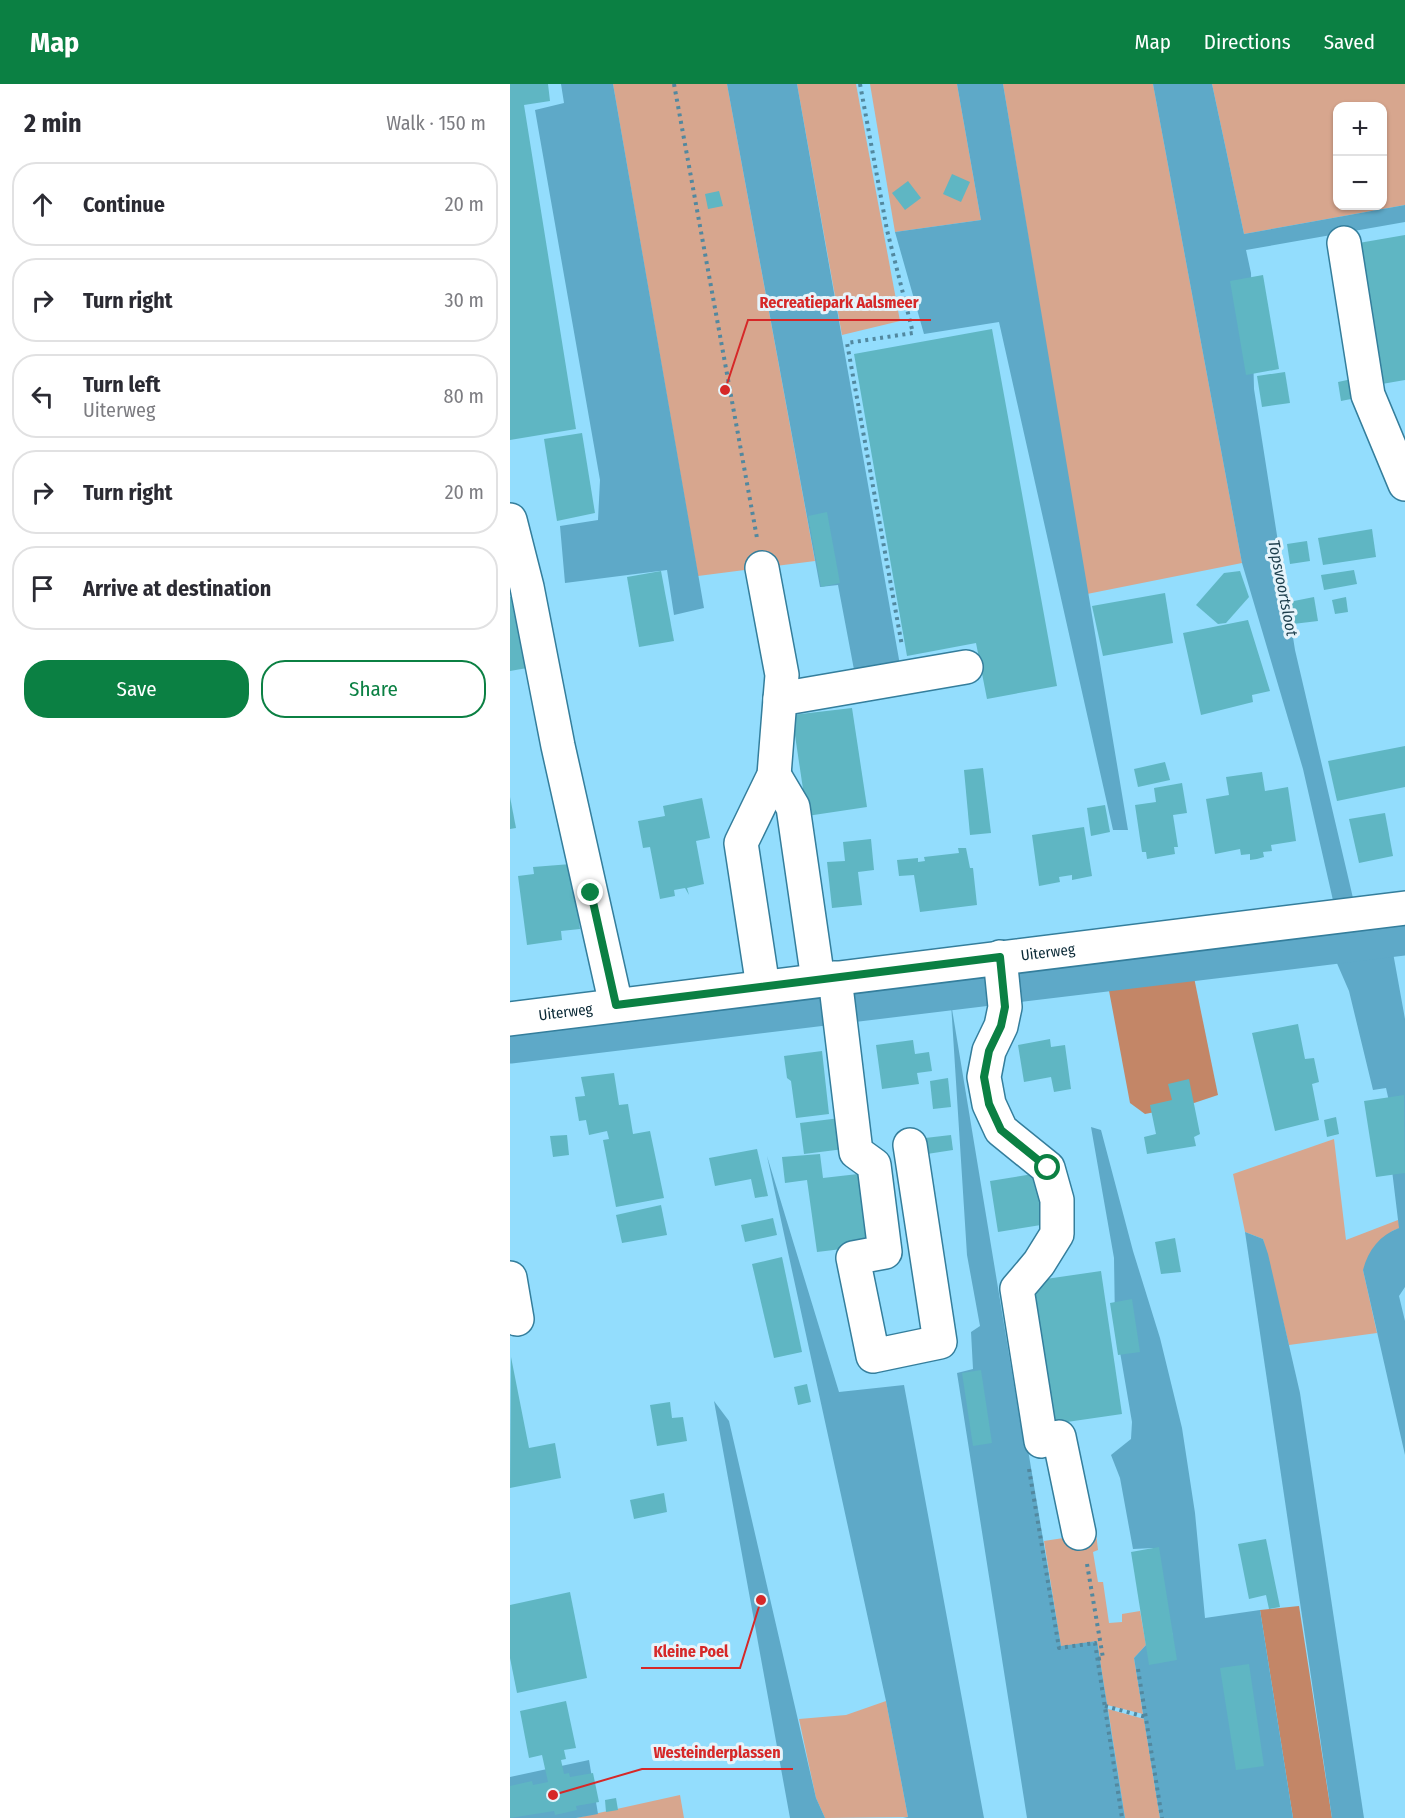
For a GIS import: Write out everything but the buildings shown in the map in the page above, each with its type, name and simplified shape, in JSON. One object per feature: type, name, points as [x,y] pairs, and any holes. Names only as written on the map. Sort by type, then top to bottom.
[{"type":"street","points":[[1344,243],[1368,395],[1405,484]]},
{"type":"street","points":[[510,520],[528,587],[558,746],[616,1005]]},
{"type":"street","points":[[762,568],[782,675],[774,775],[741,843],[763,987]]},
{"type":"street","points":[[780,699],[966,667]]},
{"type":"street","points":[[774,775],[793,807],[832,992],[856,1152],[874,1165],[885,1252]]},
{"type":"street","name":"Uiterweg","points":[[510,1019],[763,987],[832,992],[1002,976],[1327,917],[1405,908]]},
{"type":"street","points":[[1002,976],[1001,1026],[989,1051],[984,1077],[989,1104],[1001,1130],[1048,1168],[1057,1200],[1057,1234],[1039,1263],[1017,1289],[1041,1441],[1059,1437],[1079,1533]]},
{"type":"street","points":[[910,1145],[926,1249],[939,1342],[873,1356],[853,1258],[885,1252],[926,1249]]},
{"type":"street","points":[[510,1278],[517,1319]]},
{"type":"path","points":[[674,84],[762,568]]},
{"type":"path","points":[[860,84],[887,230],[912,333],[847,343],[908,676]]},
{"type":"path","points":[[1029,1466],[1059,1648],[1095,1643],[1122,1818]]},
{"type":"path","points":[[1079,1533],[1082,1534],[1103,1658],[1097,1659]]},
{"type":"path","points":[[1138,1669],[1162,1818]]},
{"type":"path","points":[[1105,1706],[1146,1717]]},
{"type":"shaded area","points":[[613,84],[727,84],[815,561],[698,576]]},
{"type":"shaded area","points":[[797,84],[856,84],[900,321],[842,335]]},
{"type":"shaded area","points":[[870,84],[957,84],[981,220],[895,232]]},
{"type":"shaded area","points":[[1003,84],[1153,84],[1242,563],[1087,594]]},
{"type":"shaded area","points":[[1212,84],[1405,84],[1405,205],[1387,208],[1387,102],[1333,102],[1333,210],[1377,210],[1244,234]]},
{"type":"shaded area","points":[[1187,943],[1218,1095],[1185,1106],[1145,1114],[1130,1103],[1102,953]]},
{"type":"shaded area","points":[[1334,1139],[1346,1240],[1398,1220],[1400,1228],[1392,1231],[1363,1270],[1377,1333],[1289,1345],[1263,1239],[1245,1232],[1233,1174]]},
{"type":"shaded area","points":[[1096,1533],[1098,1550],[1093,1552],[1098,1582],[1103,1582],[1109,1623],[1122,1622],[1122,1614],[1140,1611],[1146,1645],[1134,1658],[1143,1714],[1107,1705],[1097,1641],[1061,1647],[1044,1541]]},
{"type":"shaded area","points":[[1299,1606],[1332,1818],[1293,1818],[1260,1610]]},
{"type":"shaded area","points":[[886,1701],[908,1817],[825,1818],[816,1798],[799,1719],[846,1715]]},
{"type":"shaded area","points":[[1108,1709],[1144,1719],[1160,1818],[1125,1818]]},
{"type":"shaded area","points":[[680,1795],[684,1818],[576,1818]]},
{"type":"water","points":[[561,84],[613,84],[704,608],[674,615],[667,570],[565,583],[560,526],[598,520],[600,480],[535,110],[564,103]]},
{"type":"water","points":[[727,84],[797,84],[900,665],[855,675],[838,585],[820,587]]},
{"type":"water","points":[[957,84],[1003,84],[1128,830],[1113,830],[999,322],[924,334],[895,232],[981,220]]},
{"type":"water","name":"Topsvoortsloot","points":[[1153,84],[1212,84],[1244,234],[1405,205],[1405,222],[1246,250],[1251,273],[1254,389],[1295,650],[1360,928],[1390,936],[1405,1019],[1405,1287],[1399,1296],[1405,1321],[1405,1455],[1363,1270],[1376,1244],[1399,1228],[1391,1162],[1402,1159],[1386,1088],[1373,1090],[1349,991],[1326,938],[1340,931],[1303,769],[1242,563]]},
{"type":"water","points":[[951,1003],[1020,1421],[1023,1420],[1061,1646],[1097,1641],[1125,1818],[1027,1818],[957,1373],[973,1369],[971,1332],[980,1326],[967,1255]]},
{"type":"water","points":[[1091,1127],[1101,1130],[1133,1251],[1160,1338],[1182,1428],[1195,1513],[1205,1618],[1260,1610],[1293,1818],[1160,1818],[1134,1658],[1146,1645],[1173,1637],[1154,1548],[1133,1549],[1120,1478],[1111,1455],[1131,1439],[1132,1422],[1115,1323],[1114,1258]]},
{"type":"water","points":[[767,1156],[839,1392],[904,1385],[984,1818],[903,1818],[908,1817],[886,1701]]},
{"type":"water","points":[[1245,1232],[1263,1239],[1300,1393],[1364,1818],[1332,1818]]},
{"type":"water","points":[[714,1401],[729,1421],[816,1798],[825,1818],[790,1818]]},
{"type":"water","points":[[589,1760],[598,1814],[576,1818],[510,1818],[510,1777]]},
{"type":"waterway","points":[[510,1047],[1405,939]]},
{"type":"place","name":"Recreatiepark Aalsmeer","points":[[725,390]]},
{"type":"place","name":"Kleine Poel","points":[[761,1600]]},
{"type":"place","name":"Westeinderplassen","points":[[553,1795]]},
{"type":"route","points":[[591,893],[616,1005],[1000,957],[1005,1007],[1001,1026],[989,1051],[984,1077],[989,1104],[1001,1130],[1048,1168]]}]
